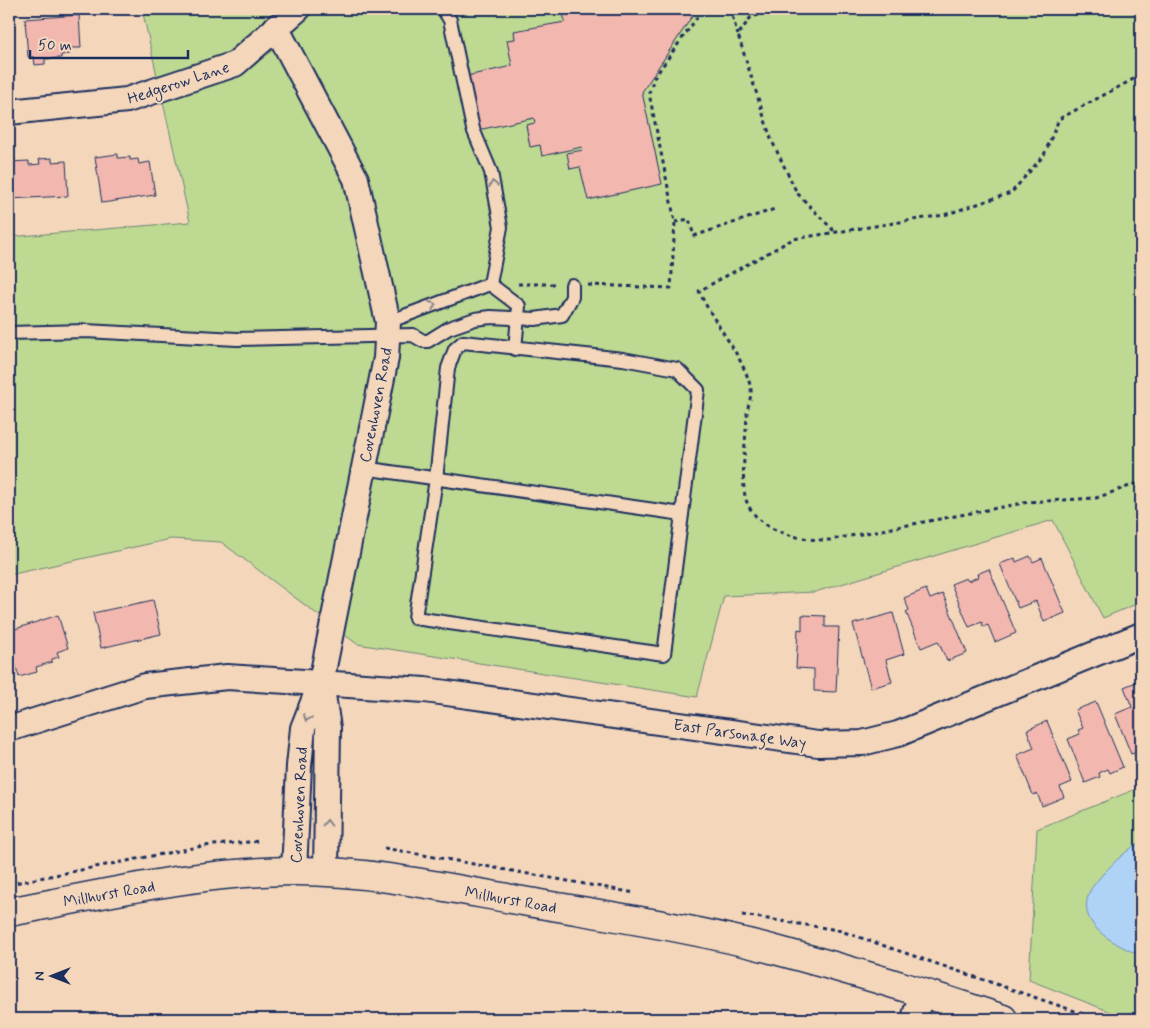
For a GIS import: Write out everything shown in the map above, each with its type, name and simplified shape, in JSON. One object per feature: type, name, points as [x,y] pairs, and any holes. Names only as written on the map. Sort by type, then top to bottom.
[{"type":"street","name":"Hedgerow Lane","points":[[9,112],[127,100],[235,64],[298,9]]},
{"type":"street","name":"Covenhoven Road","points":[[276,27],[356,179],[387,329],[386,358],[321,682],[303,728],[299,766],[294,871]]},
{"type":"street","name":"East Parsonage Way","points":[[9,729],[145,686],[227,677],[425,690],[818,744],[862,743],[898,734],[948,715],[1141,635]]},
{"type":"street","name":"Covenhoven Road","points":[[321,682],[328,728],[326,872]]},
{"type":"street","name":"Millhurst Road","points":[[9,912],[107,893],[226,874],[294,871],[326,872],[449,888],[665,926],[777,950],[922,992],[1003,1019]]},
{"type":"street","points":[[914,1019],[922,992]]},
{"type":"lane","points":[[443,9],[450,20],[473,129],[491,172],[501,227],[490,284]]},
{"type":"lane","points":[[490,284],[518,312],[515,349]]},
{"type":"lane","points":[[387,329],[490,284]]},
{"type":"lane","points":[[9,333],[85,331],[237,339],[387,329],[413,335],[423,341],[428,341],[449,328],[475,319],[518,312],[562,316],[572,297],[572,285]]},
{"type":"lane","points":[[463,342],[515,349],[623,359],[677,369],[698,390],[664,654],[416,618],[436,479],[448,368],[455,350],[463,342]]},
{"type":"lane","points":[[363,468],[682,514]]},
{"type":"path","points":[[490,284],[671,288],[675,222],[649,93],[654,78],[703,9]]},
{"type":"path","points":[[730,9],[771,139],[797,193],[834,231]]},
{"type":"path","points":[[738,35],[751,17],[782,9]]},
{"type":"path","points":[[1141,75],[1059,120],[1044,155],[1011,193],[944,215],[793,239],[699,291],[708,312],[746,372],[751,392],[747,408],[745,496],[755,514],[787,536],[808,541],[830,540],[1028,502],[1096,498],[1141,482]]},
{"type":"path","points":[[675,222],[689,219],[694,236],[775,209]]},
{"type":"path","points":[[9,884],[203,846],[261,841]]},
{"type":"green space","points":[[142,9],[1141,9],[1141,602],[1103,618],[1053,520],[815,592],[724,596],[697,697],[357,644],[221,542],[171,539],[9,575],[9,237],[190,222]]},
{"type":"green space","points":[[1141,787],[1141,1019],[1129,1019],[1029,980],[1037,829]]},
{"type":"water","points":[[1141,841],[1141,956],[1111,941],[1102,934],[1094,926],[1086,907],[1089,893],[1097,881],[1116,860]]},
{"type":"building","points":[[562,9],[697,9],[642,92],[662,184],[588,200],[580,167],[570,169],[567,153],[583,150],[582,147],[542,156],[540,145],[530,147],[526,125],[535,123],[534,118],[478,130],[467,76],[512,66],[507,40],[515,39],[514,31],[565,22]]},
{"type":"building","points":[[79,15],[81,48],[70,48],[70,54],[61,55],[61,58],[45,59],[45,64],[35,65],[34,57],[28,57],[25,19]]},
{"type":"building","points":[[118,154],[118,158],[130,157],[130,160],[138,159],[139,164],[150,162],[155,195],[102,203],[95,157]]},
{"type":"building","points":[[52,158],[52,162],[66,161],[68,196],[9,199],[9,162],[29,161],[29,165],[40,164],[39,159]]},
{"type":"building","points":[[1030,556],[1033,562],[1042,558],[1065,613],[1044,622],[1036,601],[1018,608],[1000,564],[1015,558],[1016,562]]},
{"type":"building","points":[[989,569],[1016,633],[995,642],[988,625],[983,627],[982,622],[969,627],[951,584],[966,578],[968,581],[978,577],[977,574]]},
{"type":"building","points":[[926,589],[930,599],[943,594],[967,653],[947,661],[938,641],[921,648],[906,612],[909,610],[904,598]]},
{"type":"building","points":[[153,600],[161,634],[101,648],[93,613]]},
{"type":"building","points":[[893,613],[904,654],[886,660],[892,682],[871,688],[853,624]]},
{"type":"building","points":[[58,615],[68,648],[57,652],[59,657],[52,659],[52,662],[36,667],[37,672],[19,677],[9,643],[9,631]]},
{"type":"building","points":[[802,615],[825,616],[825,627],[839,627],[836,692],[814,691],[814,669],[796,668],[798,629],[802,630]]},
{"type":"building","points":[[1141,680],[1141,764],[1139,765],[1134,753],[1131,754],[1115,714],[1132,707],[1124,687]]},
{"type":"building","points":[[1096,702],[1123,767],[1110,773],[1108,769],[1099,773],[1100,777],[1085,783],[1068,739],[1080,734],[1078,730],[1083,728],[1075,710]]},
{"type":"building","points":[[1047,721],[1072,782],[1060,787],[1064,797],[1042,806],[1037,793],[1033,795],[1017,755],[1034,748],[1027,730]]}]
